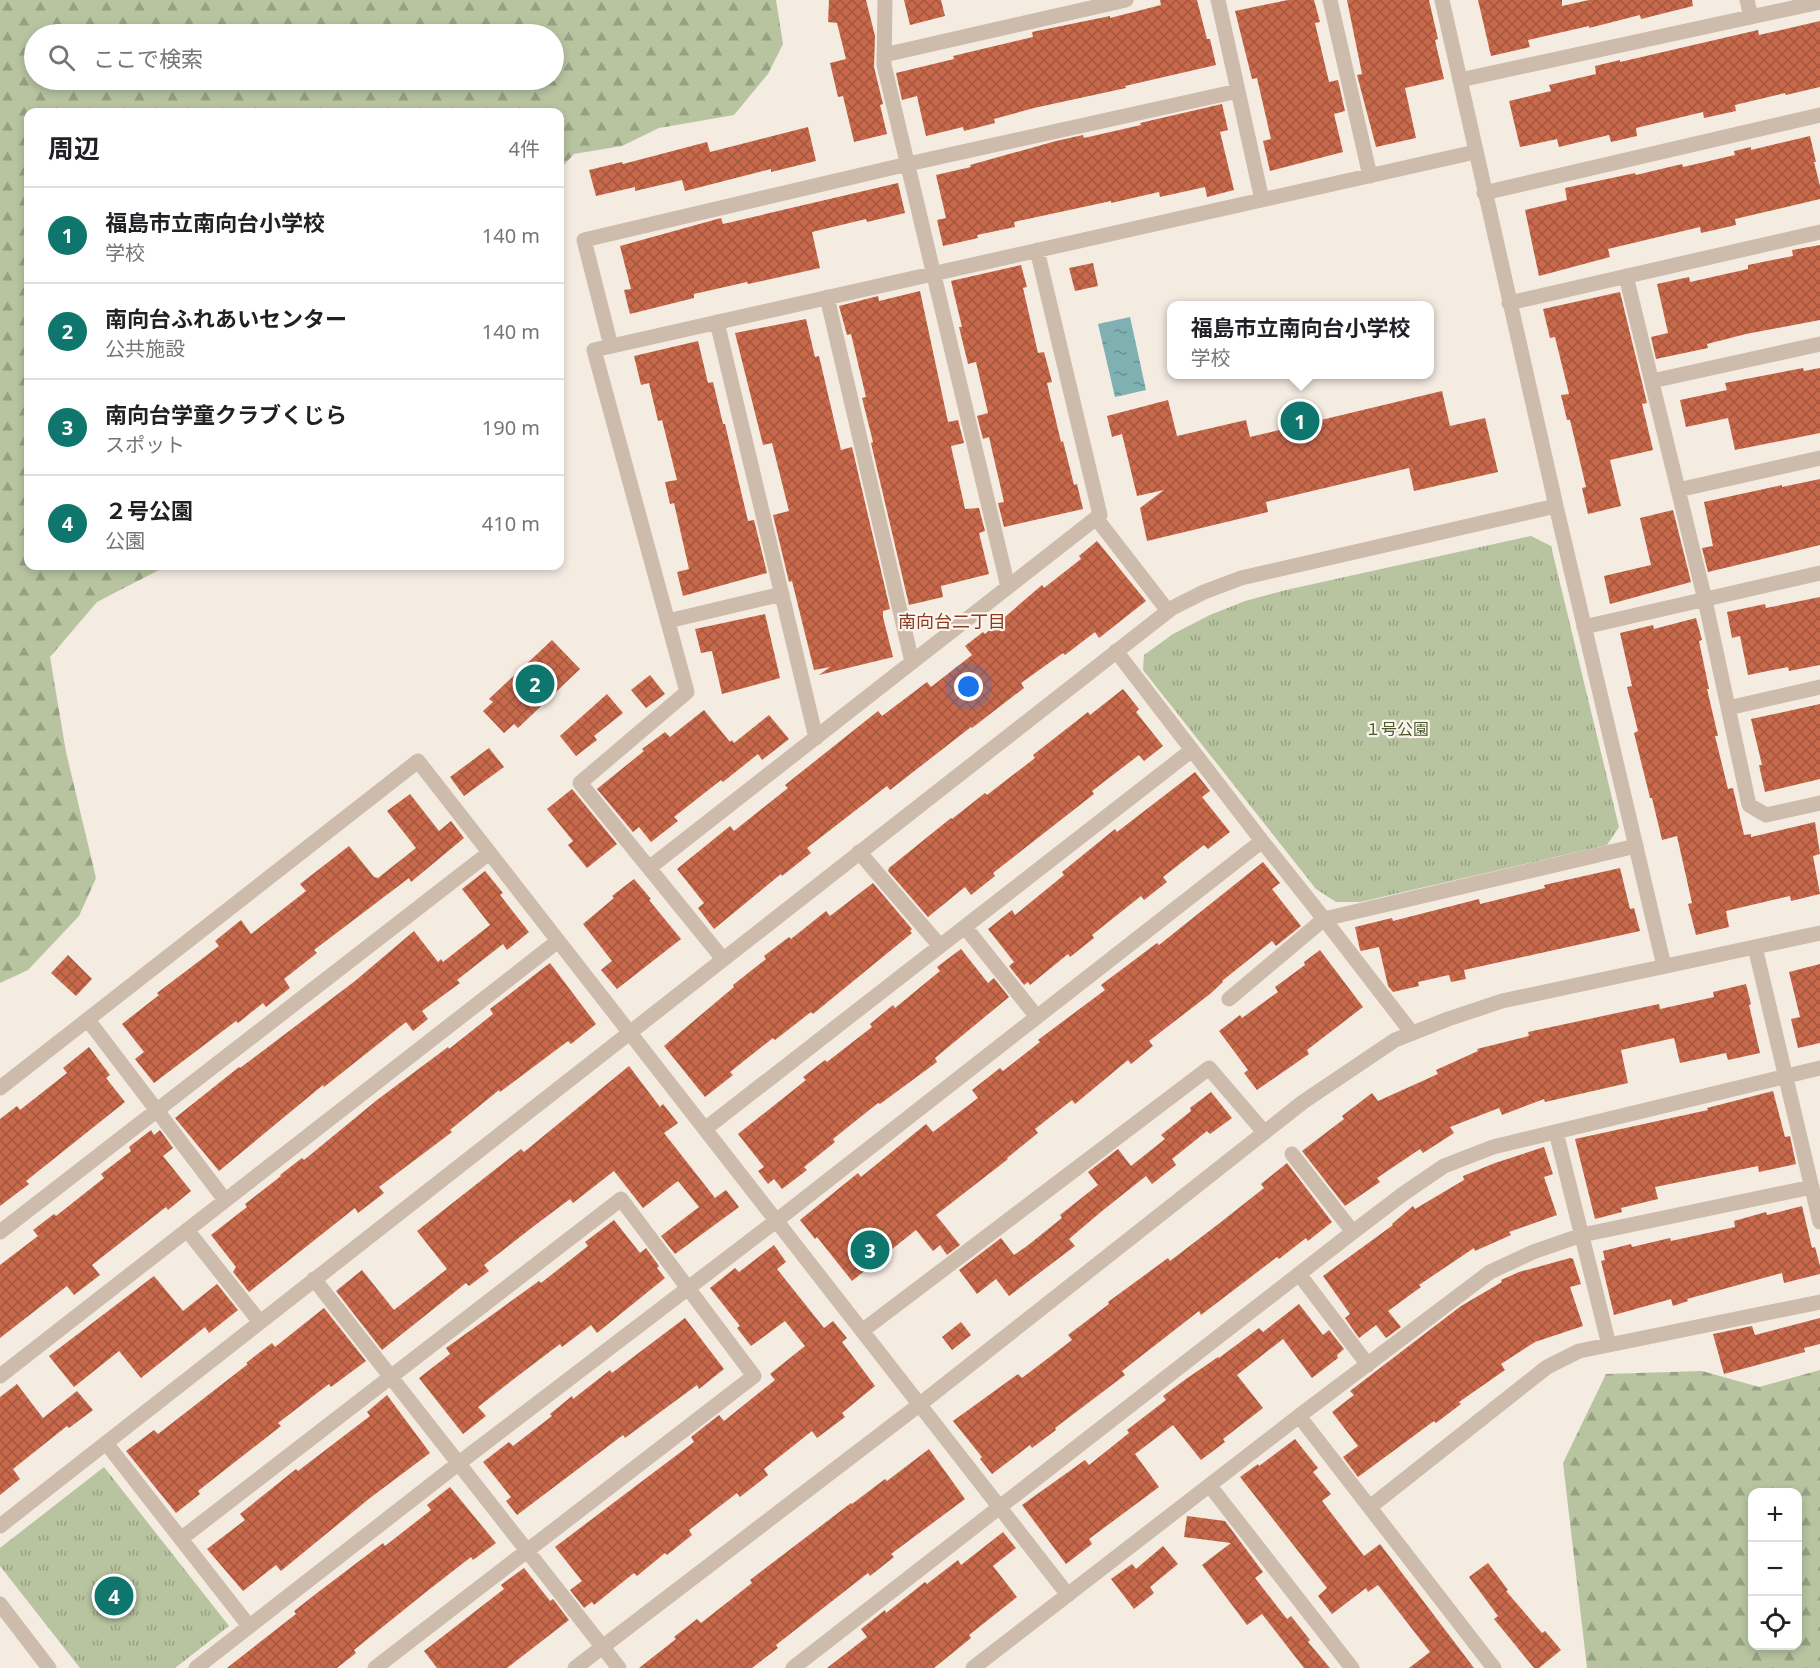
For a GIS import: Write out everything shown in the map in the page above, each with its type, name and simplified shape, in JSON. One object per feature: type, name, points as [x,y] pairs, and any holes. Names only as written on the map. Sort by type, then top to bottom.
[{"type":"street","points":[[885,0],[884,64],[1008,587]]},
{"type":"street","points":[[884,56],[1126,0]]},
{"type":"street","points":[[1218,0],[1262,200]]},
{"type":"street","points":[[1330,0],[1370,176]]},
{"type":"street","points":[[1442,0],[1509,303],[1664,966]]},
{"type":"street","points":[[1747,0],[1751,17]]},
{"type":"street","points":[[1460,80],[1820,2]]},
{"type":"street","points":[[611,346],[584,240],[908,164],[1238,91]]},
{"type":"street","points":[[1484,193],[1820,116]]},
{"type":"street","points":[[723,959],[580,783],[687,692],[594,350],[1475,152]]},
{"type":"street","points":[[1509,303],[1820,232]]},
{"type":"street","points":[[649,868],[1100,515],[1037,250]]},
{"type":"street","points":[[1626,276],[1705,600],[1749,805],[1766,815],[1820,803]]},
{"type":"street","points":[[827,297],[912,662]]},
{"type":"street","points":[[717,322],[816,738]]},
{"type":"street","points":[[1652,381],[1820,344]]},
{"type":"street","points":[[1678,490],[1820,458]]},
{"type":"street","points":[[0,1526],[1168,611],[1204,592],[1241,578],[1556,506]]},
{"type":"street","points":[[1096,518],[1168,611]]},
{"type":"street","points":[[1584,627],[1820,573]]},
{"type":"street","points":[[668,621],[782,594]]},
{"type":"street","points":[[1116,651],[1412,1033]]},
{"type":"street","points":[[1728,708],[1820,687]]},
{"type":"street","points":[[705,1129],[1192,750]]},
{"type":"street","points":[[0,1088],[418,761],[1068,1595]]},
{"type":"street","points":[[199,1667],[459,1463],[776,1221],[1262,841]]},
{"type":"street","points":[[1229,999],[1324,919],[1636,846]]},
{"type":"street","points":[[860,852],[940,946]]},
{"type":"street","points":[[0,1232],[489,853]]},
{"type":"street","points":[[964,927],[1037,1017]]},
{"type":"street","points":[[575,1668],[919,1405],[1303,1102],[1368,1056],[1395,1040],[1502,1001],[1820,933]]},
{"type":"street","points":[[0,1376],[558,941]]},
{"type":"street","points":[[1755,947],[1820,1222]]},
{"type":"street","points":[[88,1020],[225,1200]]},
{"type":"street","points":[[862,1331],[1209,1068],[1264,1132]]},
{"type":"street","points":[[793,1668],[1353,1232],[1444,1166],[1493,1147],[1820,1068]]},
{"type":"street","points":[[1556,1132],[1609,1346]]},
{"type":"street","points":[[1292,1154],[1353,1232]]},
{"type":"street","points":[[973,1668],[1299,1416],[1490,1272],[1533,1252],[1582,1235],[1812,1187]]},
{"type":"street","points":[[182,1538],[621,1199],[754,1376],[375,1668]]},
{"type":"street","points":[[187,1230],[260,1322]]},
{"type":"street","points":[[1299,1274],[1368,1365]]},
{"type":"street","points":[[314,1279],[619,1668]]},
{"type":"street","points":[[1370,1507],[1547,1367],[1579,1351],[1820,1302]]},
{"type":"street","points":[[1299,1416],[1494,1668]]},
{"type":"street","points":[[106,1443],[249,1626]]},
{"type":"street","points":[[1210,1486],[1352,1668]]},
{"type":"street","points":[[0,1604],[50,1668]]},
{"type":"green space","points":[[0,0],[776,0],[783,44],[768,74],[734,115],[659,128],[622,146],[574,154],[564,165],[564,108],[24,108],[24,570],[159,570],[97,602],[50,657],[66,752],[96,878],[79,916],[28,970],[0,983]]},
{"type":"green space","name":"１号公園","points":[[1531,536],[1551,546],[1619,827],[1607,845],[1360,902],[1336,902],[1316,889],[1143,670],[1144,655],[1173,634],[1210,615],[1245,601]]},
{"type":"green space","points":[[1820,1370],[1820,1668],[1587,1668],[1563,1463],[1606,1374],[1702,1371],[1759,1387]]},
{"type":"green space","points":[[104,1467],[229,1626],[175,1668],[80,1668],[0,1566],[0,1548]]},
{"type":"water","points":[[1130,317],[1146,390],[1115,397],[1098,324]]},
{"type":"building","points":[[829,0],[866,0],[875,36],[874,67],[887,134],[854,142],[843,96],[838,97],[830,63],[846,59],[837,23],[828,22]]},
{"type":"building","points":[[904,0],[941,0],[945,16],[910,25]]},
{"type":"building","points":[[1160,0],[1197,0],[1216,65],[1034,108],[994,119],[995,123],[964,131],[963,127],[926,136],[917,96],[902,100],[896,73],[954,59],[953,56],[1033,37],[1032,32],[1110,16],[1110,18],[1161,5]]},
{"type":"building","points":[[1288,0],[1314,0],[1320,22],[1315,23],[1329,82],[1338,80],[1345,111],[1334,114],[1343,152],[1270,171],[1263,141],[1271,139],[1257,78],[1252,79],[1235,11]]},
{"type":"building","points":[[1347,0],[1429,0],[1444,79],[1405,88],[1416,138],[1376,147],[1357,75],[1362,74]]},
{"type":"building","points":[[1478,0],[1562,0],[1562,6],[1589,0],[1692,0],[1693,6],[1641,19],[1640,15],[1528,40],[1530,47],[1491,56]]},
{"type":"building","points":[[1820,21],[1820,87],[1735,105],[1736,111],[1704,118],[1703,112],[1636,128],[1637,136],[1611,142],[1609,135],[1559,147],[1557,139],[1520,147],[1509,101],[1551,91],[1549,85],[1596,74],[1595,66],[1758,30],[1759,35]]},
{"type":"building","points":[[1222,104],[1228,130],[1220,132],[1234,190],[1207,197],[1205,187],[1160,197],[1159,192],[1111,203],[1111,201],[1014,222],[1015,227],[977,235],[978,238],[943,246],[937,220],[946,218],[936,175],[971,167],[970,165],[1056,141],[1083,135],[1084,138]]},
{"type":"building","points":[[808,127],[816,161],[771,172],[771,169],[685,191],[682,180],[635,191],[635,187],[596,196],[589,170],[622,162],[623,164],[707,142],[710,152]]},
{"type":"building","points":[[1810,136],[1820,186],[1820,199],[1735,219],[1736,225],[1701,233],[1700,227],[1608,249],[1610,257],[1539,276],[1525,210],[1567,200],[1565,188],[1682,164],[1683,167],[1735,155],[1734,151],[1751,147],[1751,150]]},
{"type":"building","points":[[898,183],[905,213],[867,222],[866,219],[812,232],[820,268],[694,294],[694,298],[630,314],[624,290],[631,289],[620,246],[721,218],[723,224]]},
{"type":"building","points":[[1820,245],[1820,320],[1746,334],[1707,344],[1708,348],[1656,359],[1651,337],[1668,333],[1657,284],[1689,277],[1690,282],[1748,269],[1748,265],[1793,256],[1792,250]]},
{"type":"building","points":[[1093,263],[1098,286],[1075,291],[1069,268]]},
{"type":"building","points":[[1021,265],[1027,287],[1023,288],[1038,353],[1044,352],[1052,382],[1047,383],[1061,442],[1063,441],[1074,485],[1077,484],[1083,509],[1004,527],[998,503],[1004,502],[989,437],[983,439],[977,416],[988,413],[976,362],[968,364],[951,281]]},
{"type":"building","points":[[920,291],[948,422],[958,420],[964,443],[951,446],[965,509],[979,508],[985,531],[979,533],[989,574],[941,586],[943,597],[909,605],[871,443],[873,442],[862,398],[866,397],[851,334],[847,335],[839,306],[878,296],[879,301]]},
{"type":"building","points":[[1620,292],[1647,403],[1642,404],[1653,450],[1610,460],[1621,506],[1588,514],[1582,488],[1586,487],[1570,420],[1567,420],[1561,395],[1569,394],[1555,337],[1550,338],[1543,309]]},
{"type":"building","points":[[806,319],[815,357],[819,356],[841,450],[852,447],[890,609],[883,611],[883,617],[893,657],[819,675],[830,667],[814,670],[773,515],[789,511],[772,443],[763,445],[735,333]]},
{"type":"building","points":[[698,341],[708,383],[713,382],[723,424],[725,424],[748,521],[754,520],[767,573],[683,596],[677,572],[689,569],[674,503],[670,504],[665,482],[677,480],[662,420],[658,421],[649,383],[641,385],[634,356]]},
{"type":"building","points":[[1803,368],[1804,371],[1820,368],[1820,433],[1735,450],[1728,418],[1686,427],[1680,400],[1727,390],[1725,383]]},
{"type":"building","points":[[1442,391],[1450,426],[1485,418],[1498,472],[1414,491],[1409,468],[1266,502],[1268,512],[1147,541],[1140,508],[1164,490],[1137,496],[1122,434],[1112,437],[1107,416],[1168,400],[1177,436],[1246,420],[1250,437]]},
{"type":"building","points":[[1820,479],[1820,545],[1708,572],[1702,548],[1713,546],[1704,502]]},
{"type":"building","points":[[1673,510],[1691,582],[1610,604],[1604,576],[1651,565],[1640,518]]},
{"type":"building","points":[[1097,541],[1146,601],[1099,638],[1095,632],[1065,655],[1063,653],[1021,683],[1024,688],[890,790],[887,786],[807,848],[811,853],[782,876],[781,874],[714,929],[698,908],[704,903],[677,869],[730,826],[734,831],[788,788],[785,785],[878,711],[882,716],[927,682],[931,687],[972,655],[965,646],[983,632],[985,634],[1042,585],[1044,588],[1081,559],[1079,556]]},
{"type":"building","points":[[1820,597],[1820,665],[1789,671],[1788,667],[1748,675],[1740,636],[1732,638],[1727,612],[1765,604],[1766,608]]},
{"type":"building","points":[[765,614],[780,678],[722,694],[712,651],[701,653],[695,629]]},
{"type":"building","points":[[1696,618],[1702,640],[1699,641],[1709,689],[1707,689],[1718,736],[1715,736],[1728,789],[1733,788],[1744,835],[1751,834],[1751,837],[1815,822],[1820,854],[1813,856],[1820,894],[1791,901],[1790,896],[1726,911],[1729,927],[1696,935],[1688,904],[1692,903],[1677,836],[1662,840],[1652,798],[1650,798],[1634,733],[1638,731],[1627,687],[1632,686],[1620,633],[1653,625],[1654,629]]},
{"type":"building","points":[[552,640],[580,669],[518,728],[514,724],[504,733],[483,711],[493,702],[489,699]]},
{"type":"building","points":[[650,675],[665,694],[646,708],[631,690]]},
{"type":"building","points":[[1123,689],[1139,709],[1136,712],[1163,746],[1144,761],[1139,755],[1092,791],[1094,794],[993,873],[995,876],[971,895],[965,887],[928,917],[888,871],[889,868],[951,818],[985,793],[987,795],[1035,758],[1033,755],[1088,712],[1090,715]]},
{"type":"building","points":[[607,694],[623,713],[594,736],[597,740],[576,756],[560,736]]},
{"type":"building","points":[[1820,704],[1820,779],[1765,792],[1759,765],[1762,765],[1751,719]]},
{"type":"building","points":[[704,710],[730,742],[732,740],[734,743],[769,715],[789,739],[762,760],[758,754],[723,782],[721,780],[674,817],[678,821],[651,842],[639,827],[633,832],[597,789],[665,732],[670,737]]},
{"type":"building","points":[[489,748],[504,767],[464,796],[450,777]]},
{"type":"building","points":[[1195,772],[1210,791],[1202,797],[1230,832],[1208,849],[1204,845],[1163,877],[1167,882],[1144,900],[1141,896],[1092,935],[1094,938],[1070,957],[1068,954],[1030,985],[1028,982],[1024,985],[1009,966],[1014,962],[988,929],[1012,910],[1015,915],[1064,875],[1062,872],[1115,829],[1117,832]]},
{"type":"building","points":[[572,789],[617,844],[587,868],[568,845],[573,841],[547,809]]},
{"type":"building","points":[[410,794],[439,831],[451,821],[464,838],[411,882],[409,878],[314,950],[317,953],[284,979],[290,988],[266,1007],[263,1003],[238,1023],[236,1021],[154,1083],[135,1059],[144,1052],[122,1024],[159,995],[157,993],[219,946],[215,941],[241,920],[251,934],[306,891],[300,884],[349,846],[374,877],[378,878],[416,848],[387,811]]},
{"type":"building","points":[[1263,862],[1280,883],[1272,889],[1301,926],[1276,946],[1272,941],[1222,981],[1210,994],[1149,1041],[1153,1046],[1131,1064],[1128,1060],[1075,1104],[1072,1100],[1035,1129],[1038,1133],[1008,1159],[936,1215],[960,1245],[947,1255],[940,1245],[933,1251],[916,1230],[852,1281],[817,1237],[815,1239],[800,1220],[858,1173],[861,1177],[926,1124],[933,1132],[978,1098],[972,1090],[1000,1068],[1003,1071],[1040,1042],[1038,1040],[1105,990],[1101,985],[1157,943],[1159,945]]},
{"type":"building","points":[[1620,868],[1630,909],[1634,908],[1640,931],[1464,970],[1466,979],[1451,982],[1449,975],[1418,982],[1419,986],[1393,992],[1388,986],[1379,947],[1360,950],[1355,927],[1392,918],[1393,921],[1479,899],[1480,904],[1545,888],[1544,885]]},
{"type":"building","points":[[485,871],[503,893],[500,895],[529,932],[507,950],[503,944],[457,980],[460,983],[422,1011],[428,1019],[413,1031],[406,1022],[324,1087],[323,1085],[219,1171],[175,1118],[239,1067],[355,981],[414,931],[438,962],[441,959],[443,962],[490,925],[462,889]]},
{"type":"building","points":[[634,879],[681,939],[617,989],[601,970],[612,961],[583,924],[614,898],[612,896]]},
{"type":"building","points":[[873,883],[912,929],[910,931],[912,933],[813,1014],[811,1012],[775,1040],[773,1038],[730,1072],[733,1075],[705,1097],[664,1046],[766,959],[764,956],[789,937],[791,939],[826,911],[830,916]]},
{"type":"building","points":[[961,949],[988,983],[994,978],[1009,997],[935,1058],[937,1062],[880,1104],[878,1103],[833,1139],[835,1142],[804,1167],[807,1170],[782,1189],[774,1179],[768,1184],[758,1171],[764,1167],[738,1134],[806,1080],[803,1077],[825,1060],[827,1062],[872,1027],[870,1024],[893,1005],[895,1008],[940,971],[937,967]]},
{"type":"building","points":[[1320,950],[1363,1007],[1307,1050],[1309,1054],[1257,1090],[1244,1073],[1248,1070],[1219,1031],[1240,1015],[1242,1018],[1278,992],[1275,987],[1305,965],[1304,962]]},
{"type":"building","points":[[68,955],[92,979],[76,996],[51,973]]},
{"type":"building","points":[[550,963],[596,1024],[571,1044],[568,1041],[500,1092],[499,1090],[450,1130],[452,1132],[379,1187],[384,1193],[358,1213],[355,1208],[249,1292],[233,1272],[236,1267],[211,1235],[247,1207],[245,1204],[280,1175],[302,1158],[304,1160],[377,1100],[448,1047],[449,1049],[493,1014],[490,1009]]},
{"type":"building","points":[[1820,964],[1820,1043],[1798,1048],[1791,1019],[1800,1017],[1789,972]]},
{"type":"building","points":[[1746,984],[1760,1053],[1728,1060],[1726,1053],[1680,1063],[1674,1038],[1621,1050],[1628,1083],[1545,1102],[1544,1099],[1502,1115],[1499,1108],[1450,1127],[1454,1133],[1423,1153],[1420,1149],[1377,1178],[1380,1182],[1345,1206],[1302,1151],[1344,1119],[1342,1116],[1372,1093],[1378,1101],[1438,1074],[1436,1070],[1478,1051],[1477,1049],[1529,1036],[1528,1032],[1659,1004],[1660,1009],[1714,997],[1713,992]]},
{"type":"building","points":[[89,1047],[110,1075],[106,1078],[125,1102],[26,1181],[29,1184],[0,1206],[0,1119],[17,1106],[20,1110],[67,1073],[63,1068]]},
{"type":"building","points":[[629,1066],[660,1107],[663,1104],[678,1123],[664,1133],[715,1198],[726,1190],[739,1207],[675,1254],[661,1236],[699,1207],[678,1181],[643,1208],[614,1171],[573,1203],[570,1199],[534,1226],[484,1265],[489,1271],[469,1286],[466,1283],[382,1350],[336,1291],[362,1270],[394,1310],[447,1269],[417,1231],[521,1149],[524,1152]]},
{"type":"building","points":[[1773,1091],[1785,1137],[1790,1136],[1796,1164],[1759,1172],[1758,1166],[1655,1187],[1658,1199],[1621,1208],[1622,1212],[1595,1219],[1575,1139],[1708,1110],[1707,1108]]},
{"type":"building","points":[[1211,1092],[1232,1118],[1210,1134],[1207,1131],[1172,1159],[1176,1165],[1152,1184],[1146,1176],[1102,1211],[1069,1239],[1075,1246],[1009,1296],[996,1279],[977,1294],[959,1270],[1001,1238],[1014,1255],[1027,1246],[1062,1218],[1060,1215],[1098,1185],[1088,1172],[1118,1149],[1131,1166],[1165,1139],[1161,1135]]},
{"type":"building","points":[[151,1130],[154,1135],[160,1130],[173,1148],[163,1156],[191,1191],[168,1210],[166,1207],[92,1265],[100,1275],[74,1295],[67,1286],[0,1338],[0,1265],[38,1236],[33,1230],[54,1214],[56,1216],[104,1178],[101,1174],[131,1151],[129,1147]]},
{"type":"building","points":[[1544,1147],[1553,1174],[1544,1177],[1557,1215],[1509,1232],[1511,1235],[1475,1251],[1474,1248],[1419,1285],[1421,1287],[1388,1311],[1401,1327],[1386,1338],[1376,1325],[1359,1338],[1345,1318],[1350,1314],[1323,1276],[1393,1225],[1413,1206],[1415,1209],[1464,1180],[1463,1176]]},
{"type":"building","points":[[1287,1163],[1332,1222],[1308,1241],[1306,1238],[1279,1259],[1277,1257],[1201,1315],[1199,1311],[1122,1371],[1125,1375],[1055,1428],[1056,1430],[1032,1448],[1030,1445],[992,1474],[980,1459],[982,1457],[953,1421],[1018,1374],[1022,1378],[1072,1340],[1068,1335],[1109,1304],[1108,1302],[1168,1258],[1170,1261],[1221,1222],[1264,1188],[1261,1184]]},
{"type":"building","points":[[1802,1206],[1812,1248],[1815,1247],[1820,1274],[1784,1283],[1782,1273],[1687,1299],[1688,1301],[1673,1306],[1671,1299],[1614,1315],[1601,1261],[1605,1260],[1603,1251],[1670,1238],[1671,1241],[1735,1227],[1734,1221],[1766,1212],[1767,1215]]},
{"type":"building","points":[[614,1220],[640,1253],[646,1248],[665,1278],[597,1333],[591,1325],[562,1347],[560,1344],[519,1375],[478,1407],[486,1416],[463,1434],[419,1378],[450,1354],[446,1348],[539,1281],[541,1283],[588,1246],[585,1242]]},
{"type":"building","points":[[774,1245],[786,1262],[777,1269],[824,1328],[833,1321],[847,1338],[842,1342],[875,1386],[842,1413],[845,1417],[817,1438],[812,1431],[764,1469],[768,1475],[740,1497],[737,1493],[689,1530],[692,1535],[667,1555],[665,1553],[637,1576],[634,1573],[594,1605],[592,1602],[584,1608],[570,1590],[582,1581],[555,1547],[694,1442],[691,1437],[719,1415],[724,1421],[775,1380],[770,1374],[805,1346],[785,1321],[751,1346],[737,1328],[740,1326],[710,1288],[735,1268],[739,1272]]},
{"type":"building","points":[[1573,1259],[1581,1284],[1570,1287],[1583,1326],[1535,1342],[1501,1364],[1505,1370],[1459,1402],[1461,1404],[1436,1423],[1434,1421],[1358,1477],[1343,1457],[1358,1446],[1332,1412],[1354,1395],[1350,1391],[1461,1306],[1502,1282],[1501,1280],[1519,1272]]},
{"type":"building","points":[[154,1276],[183,1311],[217,1284],[238,1310],[209,1333],[205,1327],[141,1378],[119,1351],[74,1387],[49,1356]]},
{"type":"building","points":[[1299,1304],[1323,1335],[1329,1330],[1344,1349],[1337,1355],[1338,1358],[1312,1378],[1283,1339],[1237,1375],[1263,1408],[1223,1439],[1225,1442],[1201,1460],[1173,1425],[1135,1454],[1159,1487],[1089,1539],[1092,1544],[1066,1564],[1022,1505],[1085,1460],[1089,1465],[1129,1433],[1127,1430],[1166,1400],[1163,1396],[1259,1328],[1263,1332]]},
{"type":"building","points":[[324,1308],[366,1361],[331,1387],[329,1384],[278,1423],[281,1426],[198,1491],[200,1494],[176,1513],[126,1451],[154,1430],[158,1434],[272,1343],[275,1347]]},
{"type":"building","points":[[685,1318],[724,1369],[699,1389],[697,1385],[625,1438],[623,1435],[517,1515],[506,1501],[511,1497],[483,1462],[509,1442],[513,1446],[552,1416],[550,1414],[572,1396],[573,1399],[610,1370],[612,1373]]},
{"type":"building","points":[[1820,1318],[1820,1344],[1804,1348],[1805,1352],[1724,1374],[1713,1334],[1752,1326],[1755,1335]]},
{"type":"building","points":[[961,1322],[971,1335],[952,1350],[942,1337]]},
{"type":"building","points":[[17,1384],[43,1418],[77,1391],[93,1410],[69,1428],[67,1426],[13,1469],[20,1479],[0,1495],[0,1397]]},
{"type":"building","points":[[387,1395],[430,1453],[370,1498],[281,1571],[276,1565],[243,1591],[207,1549],[245,1520],[240,1514],[296,1469],[298,1471],[370,1416],[367,1412]]},
{"type":"building","points":[[1295,1439],[1318,1468],[1313,1472],[1331,1494],[1322,1501],[1364,1556],[1380,1544],[1474,1668],[1409,1668],[1430,1652],[1378,1585],[1368,1592],[1366,1588],[1332,1614],[1318,1596],[1327,1588],[1240,1477]]},
{"type":"building","points":[[929,1449],[965,1499],[891,1554],[894,1557],[870,1576],[868,1573],[776,1645],[778,1648],[752,1668],[639,1668],[697,1619],[701,1623],[752,1583],[750,1580],[851,1503],[885,1479],[887,1481]]},
{"type":"building","points":[[450,1487],[496,1543],[473,1560],[471,1557],[426,1592],[354,1650],[356,1653],[337,1668],[227,1668],[296,1614],[294,1611],[317,1593],[383,1543],[385,1546],[431,1510],[427,1505]]},
{"type":"building","points":[[1187,1516],[1225,1521],[1263,1572],[1255,1578],[1287,1619],[1291,1616],[1310,1640],[1308,1642],[1330,1668],[1304,1668],[1262,1614],[1247,1625],[1202,1565],[1231,1543],[1184,1537]]},
{"type":"building","points":[[1003,1532],[1016,1548],[993,1566],[1017,1597],[969,1635],[971,1638],[934,1668],[827,1668],[867,1637],[861,1629],[885,1610],[886,1613],[925,1582],[927,1584],[958,1560],[961,1565]]},
{"type":"building","points":[[1163,1546],[1178,1564],[1150,1587],[1154,1593],[1134,1609],[1111,1579],[1132,1564],[1136,1569]]},
{"type":"building","points":[[1488,1563],[1508,1590],[1506,1591],[1542,1633],[1545,1631],[1561,1650],[1539,1668],[1534,1668],[1494,1619],[1498,1616],[1469,1577]]},
{"type":"building","points":[[524,1568],[550,1601],[553,1599],[569,1620],[507,1668],[437,1668],[424,1651],[504,1589],[501,1585]]},
{"type":"place","name":"福島市立南向台小学校","points":[[1300,421]]},
{"type":"place","name":"南向台ふれあいセンター","points":[[535,684]]},
{"type":"place","name":"南向台学童クラブくじら","points":[[870,1250]]},
{"type":"place","name":"２号公園","points":[[114,1596]]},
{"type":"district","name":"南向台二丁目","points":[[952,622]]}]
